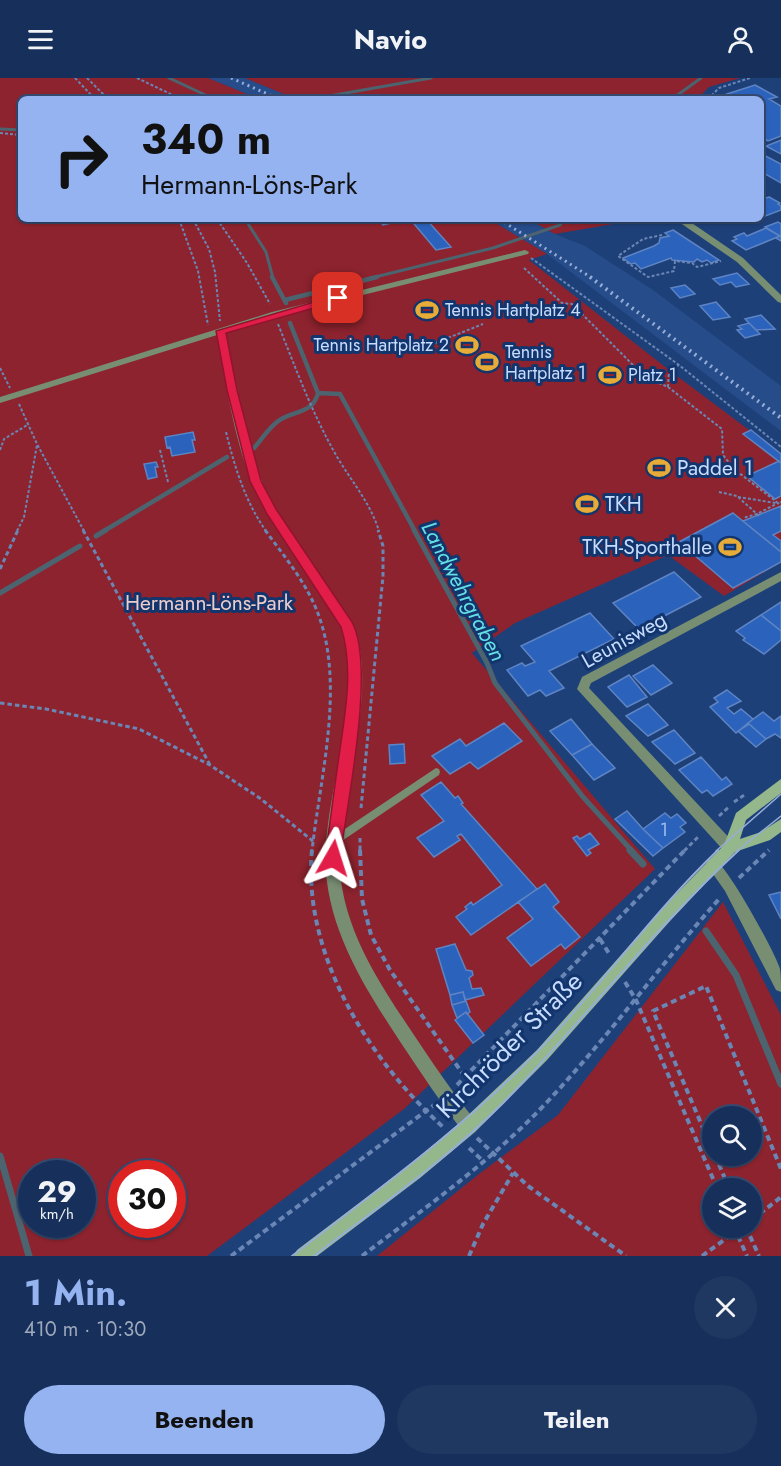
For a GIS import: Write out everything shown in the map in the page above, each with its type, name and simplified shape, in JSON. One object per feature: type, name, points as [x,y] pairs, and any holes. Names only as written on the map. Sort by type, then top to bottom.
[{"type":"main road","points":[[730,848],[741,817],[781,785]]},
{"type":"main road","points":[[730,848],[765,836],[781,825]]},
{"type":"main road","name":"Kirchröder Straße","points":[[303,1256],[414,1172],[468,1126],[542,1055],[713,864],[730,848]]},
{"type":"street","points":[[685,222],[734,256],[781,300]]},
{"type":"street","points":[[0,400],[275,314],[527,254]]},
{"type":"street","points":[[215,333],[255,481],[271,511],[348,626],[353,643],[355,662],[352,713],[333,842],[332,875],[338,909],[348,941],[372,986],[445,1096],[468,1126]]},
{"type":"street","name":"Leunisweg","points":[[730,848],[584,689],[586,681],[781,576]]},
{"type":"street","points":[[713,864],[730,887],[781,985]]},
{"type":"lane","points":[[333,842],[360,826],[436,772]]},
{"type":"path","points":[[75,78],[92,96]]},
{"type":"path","points":[[87,78],[105,96]]},
{"type":"path","points":[[137,78],[175,96]]},
{"type":"path","points":[[711,96],[718,88],[750,78]]},
{"type":"path","points":[[0,133],[18,135]]},
{"type":"path","points":[[180,222],[195,253],[215,333]]},
{"type":"path","points":[[195,222],[209,249],[215,272],[215,333]]},
{"type":"path","points":[[662,235],[643,239],[618,256],[648,277],[674,271],[675,261],[692,263],[697,267],[734,256]]},
{"type":"path","points":[[527,254],[679,365],[781,447]]},
{"type":"path","points":[[524,268],[562,303],[573,304],[645,377],[668,387],[722,429],[723,455],[734,470],[780,503]]},
{"type":"path","points":[[425,347],[483,324]]},
{"type":"path","points":[[668,387],[669,370],[679,365]]},
{"type":"path","points":[[0,368],[37,444],[210,765]]},
{"type":"path","points":[[309,402],[337,457],[373,511],[383,546],[383,576],[360,826],[362,899],[371,935],[390,970],[465,1077]]},
{"type":"path","points":[[0,450],[4,439],[29,424]]},
{"type":"path","points":[[225,427],[240,485],[256,515],[312,601],[321,624],[329,687],[323,765],[310,876],[315,915],[329,962],[348,1007],[379,1059],[426,1113],[231,1256]]},
{"type":"path","points":[[0,569],[24,517],[37,444]]},
{"type":"path","points":[[160,450],[168,482]]},
{"type":"path","points":[[719,492],[780,503]]},
{"type":"path","points":[[737,496],[758,515]]},
{"type":"path","points":[[743,518],[758,515],[780,503]]},
{"type":"path","points":[[0,703],[46,709],[139,729],[210,765],[261,799],[314,842],[333,842]]},
{"type":"path","points":[[445,1096],[708,826],[754,787]]},
{"type":"path","points":[[362,1256],[491,1154],[547,1102],[730,887],[774,846]]},
{"type":"path","points":[[600,939],[636,1000],[713,1178]]},
{"type":"path","points":[[702,1126],[653,1011],[706,986],[755,1106]]},
{"type":"path","points":[[762,1123],[781,1169]]},
{"type":"path","points":[[491,1154],[513,1173],[626,1256]]},
{"type":"path","points":[[469,1256],[483,1224],[513,1173]]},
{"type":"path","points":[[762,1212],[781,1197]]},
{"type":"path","points":[[702,1256],[725,1238]]},
{"type":"path","points":[[739,1238],[747,1256]]},
{"type":"path","points":[[750,1238],[759,1256]]},
{"type":"shaded area","points":[[208,78],[245,78],[289,96],[252,96]]},
{"type":"shaded area","points":[[494,222],[533,222],[585,246],[653,290],[781,386],[781,431],[547,254]]},
{"type":"green space","name":"Hermann-Löns-Park","points":[[0,78],[208,78],[252,96],[18,96],[18,222],[494,222],[547,254],[529,260],[781,454],[781,562],[724,596],[668,555],[515,623],[472,653],[655,869],[404,1109],[207,1256],[0,1256]]},
{"type":"green space","points":[[245,78],[740,78],[709,87],[700,96],[289,96]]},
{"type":"green space","points":[[533,222],[625,222],[555,234]]},
{"type":"green space","points":[[723,902],[781,1015],[781,1256],[377,1256],[479,1174],[558,1115]]},
{"type":"building","points":[[755,85],[777,97],[769,99],[781,106],[781,136],[768,141],[764,138],[764,96],[731,96],[727,94]]},
{"type":"building","points":[[781,140],[781,154],[766,146],[779,141]]},
{"type":"building","points":[[764,155],[781,164],[781,183],[764,173]]},
{"type":"building","points":[[769,197],[780,203],[778,204],[781,210],[764,216],[764,199]]},
{"type":"building","points":[[413,222],[429,222],[451,247],[436,250]]},
{"type":"building","points":[[778,222],[781,224],[781,241],[776,238],[780,236],[765,227]]},
{"type":"building","points":[[766,228],[780,236],[746,250],[732,241],[737,239],[734,237],[744,233],[747,236]]},
{"type":"building","points":[[673,230],[719,260],[711,263],[707,260],[702,262],[697,259],[694,262],[671,258],[641,269],[635,263],[631,264],[623,258],[654,246],[659,243],[660,238],[669,236],[665,233]]},
{"type":"building","points":[[737,273],[749,284],[736,287],[731,282],[720,285],[713,279]]},
{"type":"building","points":[[685,285],[695,294],[680,298],[671,288]]},
{"type":"building","points":[[716,302],[730,317],[713,320],[700,306]]},
{"type":"building","points":[[761,315],[775,329],[756,330],[745,319]]},
{"type":"building","points":[[749,323],[760,334],[745,338],[737,330],[742,329],[738,326]]},
{"type":"building","points":[[751,430],[781,454],[781,463],[743,434]]},
{"type":"building","points":[[193,432],[195,452],[172,456],[170,447],[167,448],[165,437]]},
{"type":"building","points":[[779,461],[781,463],[781,496],[775,499],[747,476]]},
{"type":"building","points":[[156,462],[157,477],[148,479],[144,464]]},
{"type":"building","points":[[781,506],[781,531],[773,535],[781,541],[781,552],[743,521]]},
{"type":"building","name":"TKH-Sporthalle","points":[[733,513],[781,552],[781,562],[733,588],[679,542]]},
{"type":"building","points":[[674,572],[701,597],[639,629],[613,603]]},
{"type":"building","points":[[781,602],[781,631],[761,615]]},
{"type":"building","points":[[590,613],[614,639],[549,671],[564,688],[546,696],[540,690],[528,696],[507,670],[522,663],[525,666],[535,662],[521,646]]},
{"type":"building","points":[[761,615],[781,631],[781,640],[764,654],[743,640],[745,638],[736,631]]},
{"type":"building","points":[[653,665],[672,683],[651,695],[633,676]]},
{"type":"building","points":[[629,675],[647,697],[627,707],[608,687]]},
{"type":"building","points":[[727,690],[741,701],[727,708],[734,714],[741,709],[753,719],[736,733],[710,707],[718,702],[714,698]]},
{"type":"building","points":[[648,704],[668,725],[648,736],[626,716]]},
{"type":"building","points":[[763,712],[774,721],[781,716],[781,738],[775,734],[766,739],[748,723]]},
{"type":"building","points":[[571,719],[592,744],[572,755],[550,731]]},
{"type":"building","points":[[504,723],[522,741],[478,769],[470,762],[450,774],[432,756],[460,739],[466,746]]},
{"type":"building","points":[[749,724],[766,739],[756,747],[738,731]]},
{"type":"building","points":[[674,730],[695,753],[675,764],[652,742]]},
{"type":"building","points":[[404,744],[405,763],[390,764],[389,745]]},
{"type":"building","points":[[592,744],[615,768],[594,780],[572,755]]},
{"type":"building","points":[[701,757],[722,780],[726,777],[732,784],[713,796],[707,790],[702,793],[679,770]]},
{"type":"building","points":[[441,782],[455,798],[458,796],[463,803],[461,804],[537,889],[471,935],[456,917],[467,909],[465,907],[471,902],[473,905],[502,885],[461,834],[457,836],[460,840],[434,857],[417,838],[444,821],[421,795]]},
{"type":"building","points":[[627,811],[663,848],[653,856],[615,819]]},
{"type":"building","points":[[665,813],[671,818],[677,814],[686,823],[680,827],[685,832],[663,848],[643,829]]},
{"type":"building","points":[[590,833],[599,844],[588,850],[591,853],[587,856],[573,838],[577,836],[580,839]]},
{"type":"building","points":[[545,884],[559,902],[553,907],[580,937],[565,949],[561,944],[531,966],[507,938],[533,919],[518,902]]},
{"type":"building","points":[[781,892],[781,919],[769,895]]},
{"type":"building","points":[[455,944],[466,970],[472,971],[473,975],[469,978],[472,989],[481,988],[484,995],[465,1000],[463,992],[450,995],[436,949]]},
{"type":"building","points":[[463,992],[466,1001],[452,1005],[450,995]]},
{"type":"building","points":[[466,1001],[470,1012],[457,1018],[452,1005]]},
{"type":"building","points":[[466,1012],[484,1035],[473,1043],[455,1020]]},
{"type":"waterway","points":[[169,78],[208,96]]},
{"type":"waterway","points":[[329,96],[431,78]]},
{"type":"waterway","points":[[676,96],[701,78]]},
{"type":"waterway","name":"Landwehrgraben","points":[[0,129],[18,130]]},
{"type":"waterway","name":"Landwehrgraben","points":[[247,222],[266,252],[273,278]]},
{"type":"waterway","points":[[371,278],[493,248],[560,225],[562,222]]},
{"type":"waterway","name":"Landwehrgraben","points":[[272,277],[286,303]]},
{"type":"waterway","points":[[285,300],[377,277]]},
{"type":"waterway","name":"Landwehrgraben","points":[[290,323],[318,393]]},
{"type":"waterway","points":[[254,448],[277,422],[307,409],[318,393]]},
{"type":"waterway","name":"Landwehrgraben","points":[[318,393],[340,394],[415,531]]},
{"type":"waterway","points":[[104,531],[227,457]]},
{"type":"waterway","points":[[96,536],[106,530]]},
{"type":"waterway","name":"Landwehrgraben","points":[[414,530],[487,663],[495,683],[583,797],[632,851]]},
{"type":"waterway","points":[[0,593],[80,546]]},
{"type":"waterway","name":"Landwehrgraben","points":[[630,850],[643,864]]},
{"type":"waterway","name":"Landwehrgraben","points":[[706,931],[736,975],[781,1084]]},
{"type":"waterway","points":[[0,1156],[29,1256]]},
{"type":"tram line","points":[[716,851],[781,794]]},
{"type":"tram line","points":[[737,851],[781,816]]},
{"type":"tram line","points":[[292,1256],[418,1159],[508,1081],[582,1003],[671,899],[718,850]]},
{"type":"tram line","points":[[314,1256],[411,1183],[458,1145],[502,1104],[677,911],[739,850]]},
{"type":"railway","points":[[231,78],[272,96]]},
{"type":"railway","points":[[504,222],[592,278]]},
{"type":"railway","points":[[590,277],[781,418]]},
{"type":"place","name":"Tennis Hartplatz 4","points":[[427,310]]},
{"type":"place","name":"Tennis Hartplatz 2","points":[[467,345]]},
{"type":"place","name":"Tennis Hartplatz 1","points":[[487,362]]},
{"type":"place","name":"Platz 1","points":[[610,375]]},
{"type":"place","name":"Paddel 1","points":[[659,468]]},
{"type":"place","name":"TKH","points":[[587,504]]},
{"type":"place","name":"TKH-Sporthalle","points":[[730,547]]},
{"type":"route","points":[[333,858],[333,842],[346,768],[352,713],[355,662],[353,643],[348,626],[271,511],[255,481],[232,390],[221,331],[338,298]]}]
